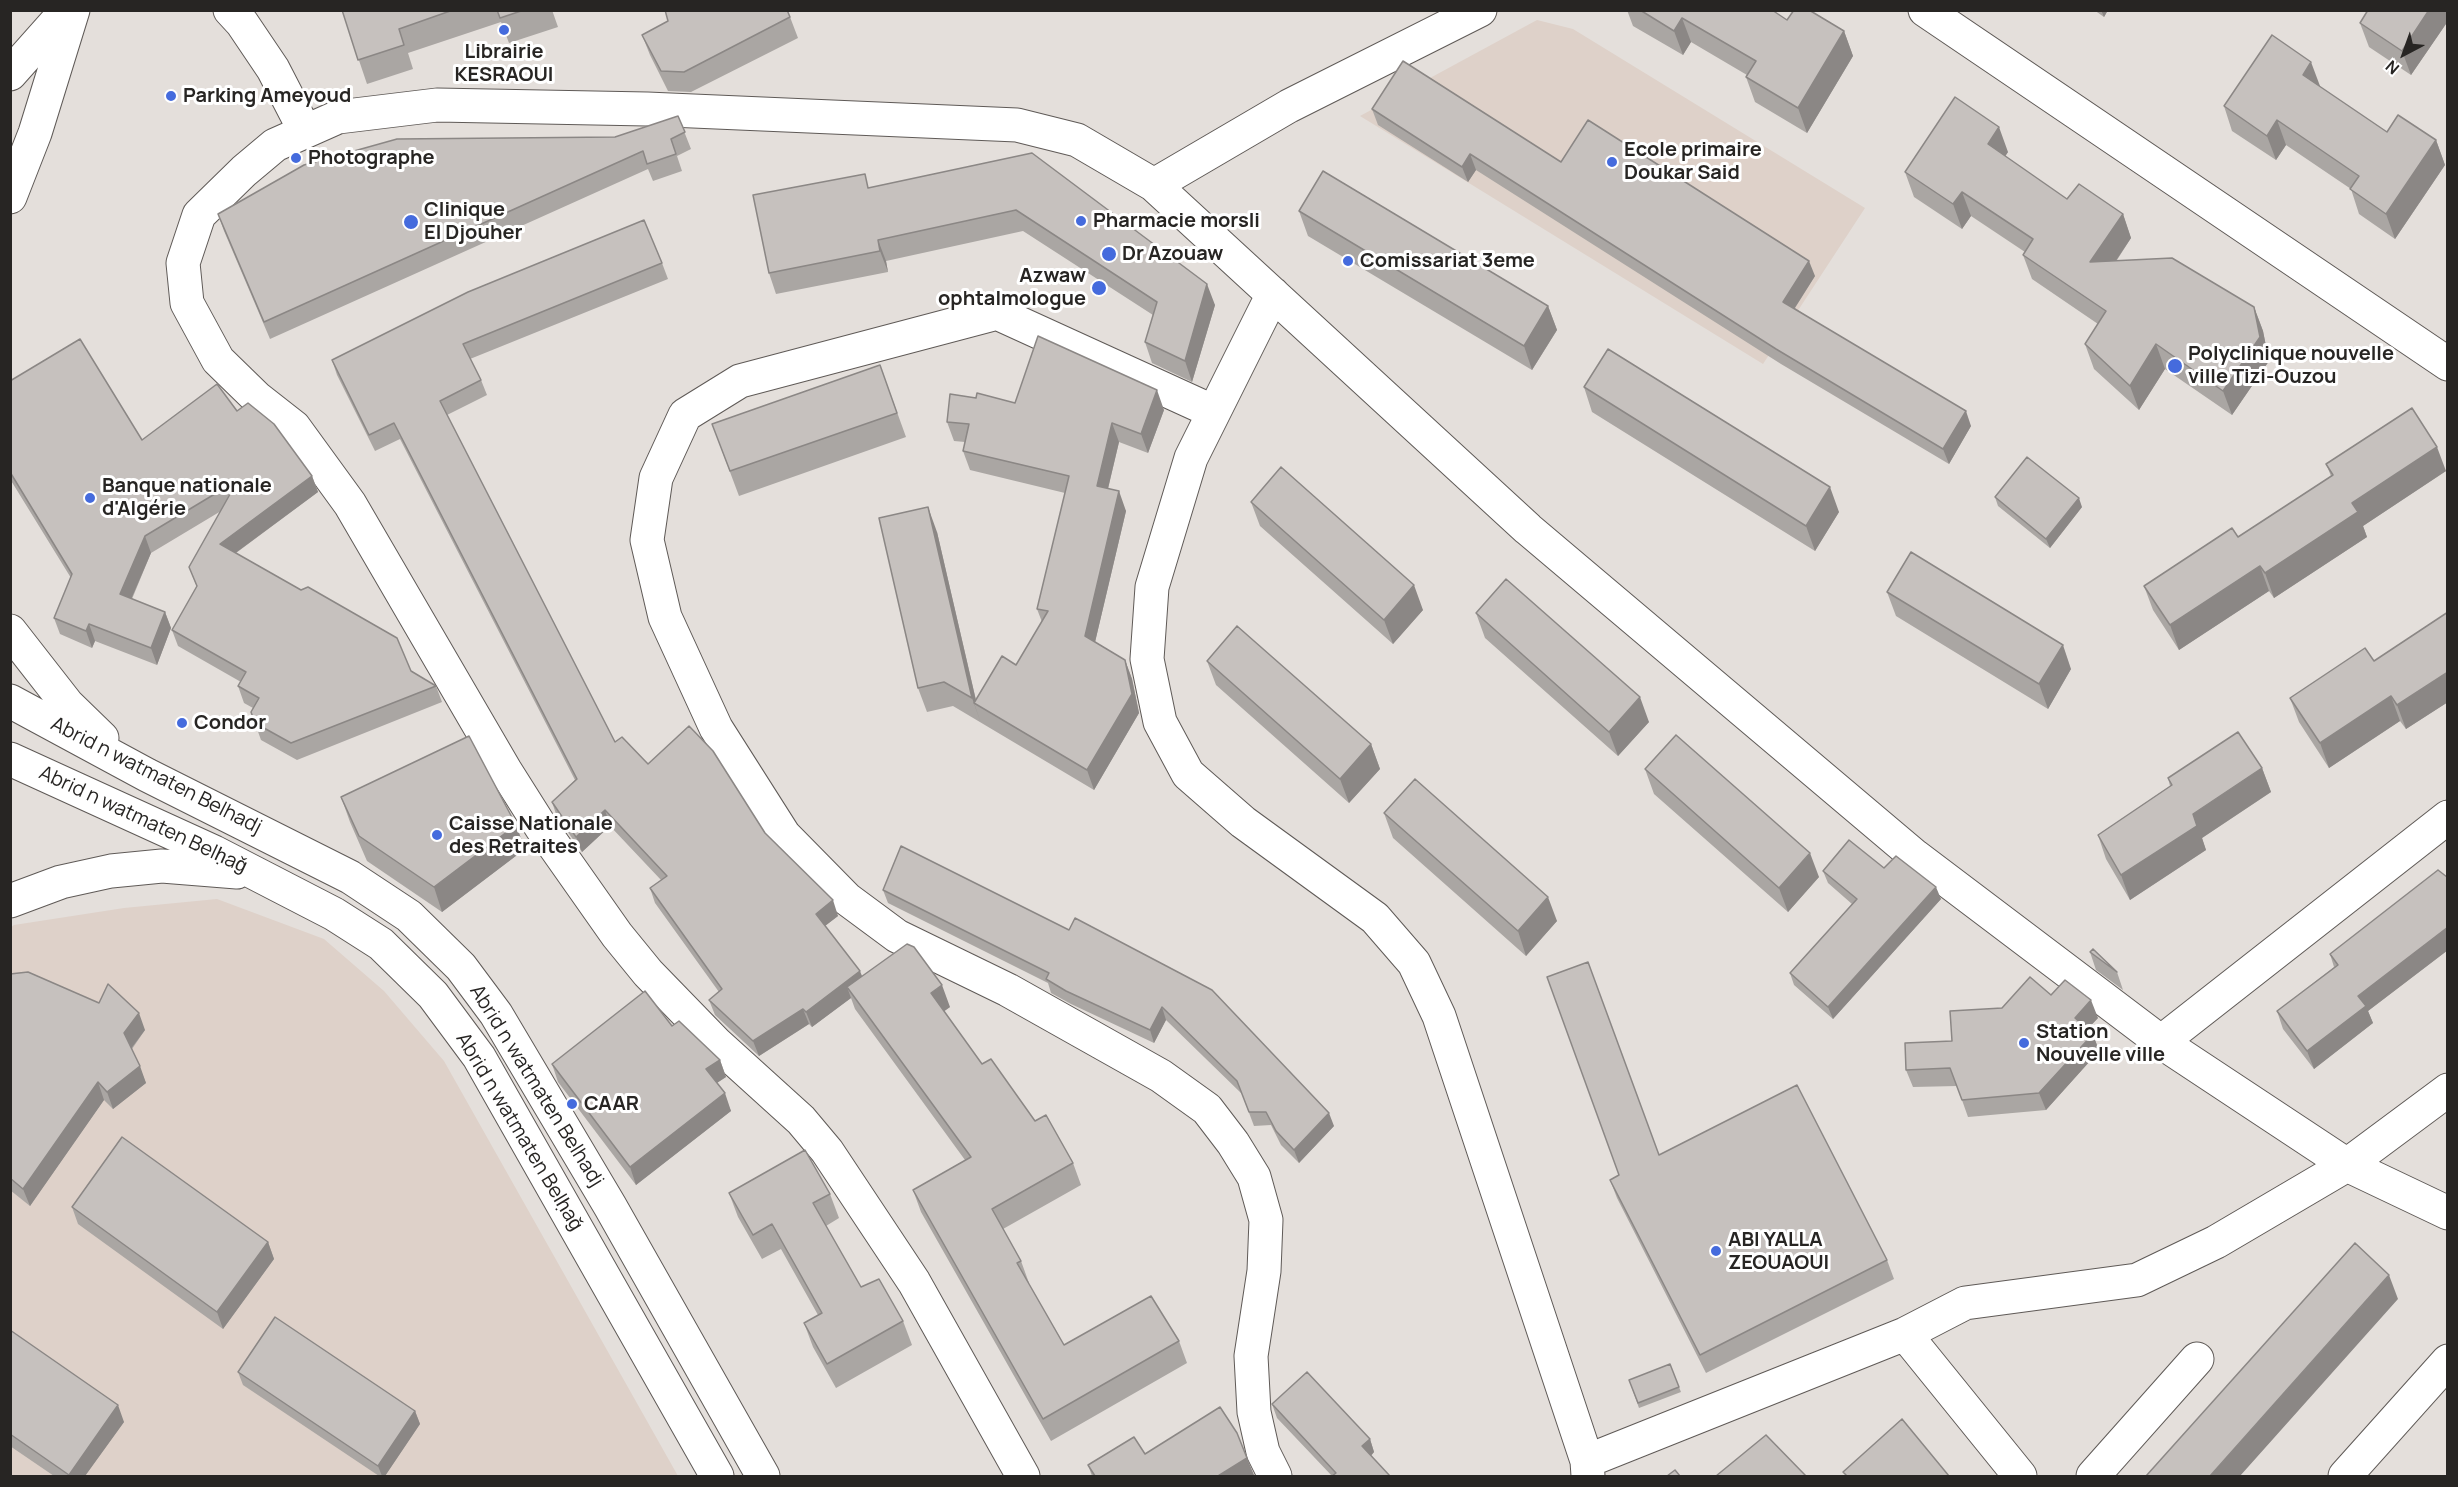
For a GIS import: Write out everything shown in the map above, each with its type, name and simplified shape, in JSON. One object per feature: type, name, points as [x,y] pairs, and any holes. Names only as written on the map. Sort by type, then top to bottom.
[{"type":"street","points":[[10,74],[71,10]]},
{"type":"street","points":[[10,132],[71,10]]},
{"type":"street","points":[[10,197],[35,133],[71,10]]},
{"type":"street","points":[[1154,185],[1289,106],[1480,10]]},
{"type":"street","points":[[1925,10],[2448,364]]},
{"type":"street","points":[[243,15],[305,132]]},
{"type":"street","points":[[1023,1476],[914,1282],[826,1151],[801,1120],[716,1043],[648,973],[617,935],[541,827],[505,770],[350,504],[294,427],[257,398],[218,360],[187,303],[183,263],[199,215],[275,145],[338,117],[437,105],[647,109],[1017,125],[1077,140],[1154,185],[1528,529],[1915,856],[2161,1042],[2347,1165],[2448,1213]]},
{"type":"street","points":[[1273,294],[1191,458],[1152,587],[1147,659],[1160,722],[1188,774],[1243,822],[1375,918],[1414,963],[1439,1016],[1588,1469],[1905,1334],[1965,1303],[2137,1280],[2216,1242],[2347,1165],[2448,1090]]},
{"type":"street","points":[[1214,412],[998,313],[740,381],[685,415],[656,477],[647,540],[665,617],[716,728],[784,835],[847,899],[897,936],[1008,990],[1161,1076],[1207,1109],[1233,1143],[1254,1177],[1266,1220],[1264,1271],[1251,1356],[1254,1412],[1263,1452],[1275,1476]]},
{"type":"street","points":[[10,631],[68,704],[105,742],[147,775]]},
{"type":"street","name":"Abrid n watmaten Belhadj","points":[[10,701],[147,775],[350,877],[410,916],[461,968],[496,1014],[610,1206],[763,1476]]},
{"type":"street","name":"Abrid n watmaten Belḥaǧ","points":[[10,759],[265,877],[334,914],[381,944],[433,994],[479,1057],[717,1476]]},
{"type":"street","points":[[2161,1042],[2448,816]]},
{"type":"street","points":[[10,901],[61,882],[111,871],[142,868],[214,868],[265,877]]},
{"type":"street","points":[[1905,1334],[2020,1476]]},
{"type":"street","points":[[2093,1476],[2197,1359]]},
{"type":"street","points":[[2345,1476],[2448,1361]]},
{"type":"shaded area","name":"Ecole primaire Doukar Said","points":[[1537,20],[1573,29],[1865,208],[1763,364],[1360,116]]},
{"type":"shaded area","points":[[217,899],[324,939],[384,991],[444,1061],[678,1476],[11,1476],[10,928],[14,925],[124,908]]},
{"type":"building","points":[[342,10],[453,10],[399,29],[404,45],[358,60]]},
{"type":"building","points":[[497,10],[524,10],[500,18]]},
{"type":"building","points":[[665,10],[787,10],[790,17],[684,72],[661,71],[642,35],[668,21]]},
{"type":"building","points":[[1640,10],[1772,10],[1787,20],[1794,10],[1809,10],[1844,31],[1798,108],[1746,77],[1756,61],[1682,18],[1674,31]]},
{"type":"building","points":[[2368,10],[2429,10],[2402,51],[2360,23]]},
{"type":"building","points":[[2272,35],[2311,62],[2303,75],[2387,132],[2398,115],[2436,140],[2386,214],[2350,189],[2359,176],[2277,120],[2267,136],[2224,106]]},
{"type":"building","points":[[1403,61],[1561,162],[1588,120],[1809,261],[1783,302],[1966,411],[1943,449],[1776,349],[1470,154],[1462,167],[1372,109]]},
{"type":"building","points":[[1955,97],[1999,127],[1988,144],[2067,199],[2079,184],[2123,214],[2090,262],[2172,258],[2254,307],[2260,337],[2223,391],[2156,344],[2130,386],[2085,344],[2106,311],[2023,255],[2033,239],[1962,192],[1953,204],[1905,172]]},
{"type":"building","points":[[678,116],[685,132],[671,139],[676,154],[647,164],[643,151],[264,322],[218,214],[304,165],[397,139],[615,137]]},
{"type":"building","points":[[1032,153],[1207,284],[1185,361],[1145,342],[1157,302],[1016,210],[878,240],[880,251],[769,273],[753,195],[865,174],[868,188]]},
{"type":"building","points":[[1323,171],[1548,306],[1524,346],[1299,211]]},
{"type":"building","points":[[644,220],[662,263],[463,344],[481,380],[440,401],[615,742],[622,737],[648,764],[689,726],[713,751],[765,833],[833,900],[816,914],[860,971],[806,1012],[803,1009],[753,1041],[709,1000],[722,989],[650,888],[667,876],[605,810],[576,837],[552,802],[577,779],[394,423],[369,435],[332,360],[468,292]]},
{"type":"building","points":[[1038,336],[1157,390],[1141,434],[1112,423],[1097,486],[1119,491],[1085,636],[1125,660],[1132,694],[1087,770],[974,703],[1002,656],[1016,665],[1048,611],[1037,609],[1069,476],[963,451],[969,424],[947,422],[950,394],[976,398],[977,393],[1015,403]]},
{"type":"building","points":[[80,339],[142,440],[217,384],[237,411],[248,403],[274,424],[312,476],[220,544],[301,590],[308,587],[397,638],[411,671],[436,686],[291,743],[255,723],[251,712],[259,698],[238,686],[246,672],[172,630],[197,586],[189,567],[238,480],[145,536],[120,594],[165,612],[151,648],[89,624],[86,631],[54,618],[72,574],[10,472],[10,381]]},
{"type":"building","points":[[1608,349],[1830,487],[1806,526],[1584,387]]},
{"type":"building","points":[[880,365],[897,413],[730,471],[712,424]]},
{"type":"building","points":[[2412,408],[2437,447],[2352,503],[2358,512],[2265,573],[2260,566],[2170,625],[2144,586],[2232,528],[2238,537],[2333,475],[2326,464]]},
{"type":"building","points":[[2027,457],[2079,498],[2046,539],[1995,497]]},
{"type":"building","points":[[1281,467],[1414,585],[1384,620],[1251,502]]},
{"type":"building","points":[[928,507],[972,698],[944,682],[918,688],[879,518]]},
{"type":"building","points":[[1911,552],[2063,645],[2039,684],[1887,592]]},
{"type":"building","points":[[1506,579],[1640,697],[1609,732],[1476,613]]},
{"type":"building","points":[[2448,612],[2448,672],[2397,705],[2391,696],[2320,743],[2290,698],[2365,648],[2374,661]]},
{"type":"building","points":[[1237,626],[1371,744],[1340,779],[1207,661]]},
{"type":"building","points":[[2238,732],[2262,768],[2193,814],[2197,826],[2121,875],[2098,835],[2172,785],[2168,778]]},
{"type":"building","points":[[1676,735],[1810,853],[1779,888],[1645,769]]},
{"type":"building","name":"Caisse Nationale des Retraites","points":[[469,736],[516,825],[434,887],[359,836],[341,797]]},
{"type":"building","points":[[1415,779],[1548,897],[1518,931],[1384,813]]},
{"type":"building","points":[[1849,840],[1884,868],[1896,856],[1936,887],[1828,1007],[1790,973],[1857,899],[1823,871]]},
{"type":"building","points":[[901,846],[1069,930],[1075,918],[1212,990],[1329,1113],[1294,1150],[1276,1131],[1266,1112],[1249,1112],[1237,1081],[1162,1007],[1150,1030],[1066,991],[1046,979],[1049,973],[883,890]]},
{"type":"building","points":[[2438,870],[2448,877],[2448,927],[2358,996],[2366,1006],[2307,1051],[2277,1011],[2338,965],[2330,954]]},
{"type":"building","points":[[907,944],[914,947],[942,985],[931,993],[982,1064],[991,1059],[1035,1121],[1046,1115],[1073,1163],[992,1209],[1021,1261],[1017,1263],[1064,1345],[1151,1296],[1179,1341],[1043,1419],[913,1190],[971,1157],[847,987]]},
{"type":"building","points":[[2093,949],[2117,972],[2090,952]]},
{"type":"building","name":"ABI YALLA ZEOUAOUI","points":[[1588,962],[1659,1155],[1797,1085],[1887,1260],[1700,1355],[1610,1180],[1619,1175],[1547,977]]},
{"type":"building","points":[[28,972],[99,1003],[108,984],[139,1013],[124,1033],[140,1066],[107,1092],[98,1082],[23,1189],[10,1178],[10,974]]},
{"type":"building","name":"Station Nouvelle ville","points":[[2030,977],[2051,995],[2065,980],[2091,1000],[2075,1018],[2093,1034],[2039,1093],[1962,1100],[1950,1068],[1906,1070],[1905,1043],[1952,1041],[1950,1011],[2002,1008]]},
{"type":"building","points":[[645,991],[672,1026],[679,1021],[720,1060],[706,1069],[725,1093],[630,1167],[552,1064]]},
{"type":"building","points":[[122,1137],[268,1242],[217,1312],[72,1207]]},
{"type":"building","points":[[805,1150],[830,1194],[813,1203],[861,1287],[879,1279],[903,1321],[827,1364],[804,1323],[822,1313],[772,1224],[753,1235],[729,1193]]},
{"type":"building","points":[[2355,1243],[2389,1275],[2210,1476],[2146,1476]]},
{"type":"building","points":[[275,1317],[415,1411],[378,1466],[238,1372]]},
{"type":"building","points":[[10,1330],[118,1405],[69,1475],[10,1434]]},
{"type":"building","points":[[1670,1364],[1679,1387],[1638,1403],[1629,1380]]},
{"type":"building","points":[[1307,1372],[1370,1439],[1362,1446],[1390,1476],[1332,1476],[1336,1473],[1272,1404]]},
{"type":"building","points":[[1220,1407],[1237,1433],[1247,1458],[1218,1476],[1095,1476],[1088,1465],[1134,1437],[1145,1454]]},
{"type":"building","points":[[1902,1419],[1949,1476],[1847,1476],[1843,1472]]},
{"type":"building","points":[[1766,1435],[1806,1476],[1716,1476]]},
{"type":"building","points":[[1675,1470],[1680,1476],[1667,1476]]},
{"type":"place","name":"Librairie KESRAOUI","points":[[504,30]]},
{"type":"place","name":"Parking Ameyoud","points":[[171,96]]},
{"type":"place","name":"Photographe","points":[[296,158]]},
{"type":"place","name":"Ecole primaire Doukar Said","points":[[1612,162]]},
{"type":"place","name":"Pharmacie morsli","points":[[1081,221]]},
{"type":"place","name":"Clinique El Djouher","points":[[411,222]]},
{"type":"place","name":"Dr Azouaw","points":[[1109,254]]},
{"type":"place","name":"Comissariat 3eme","points":[[1348,261]]},
{"type":"place","name":"Azwaw ophtalmologue","points":[[1099,288]]},
{"type":"place","name":"Polyclinique nouvelle ville Tizi-Ouzou","points":[[2175,366]]},
{"type":"place","name":"Banque nationale d'Algérie","points":[[90,498]]},
{"type":"place","name":"Condor","points":[[182,723]]},
{"type":"place","name":"Caisse Nationale des Retraites","points":[[437,835]]},
{"type":"place","name":"Station Nouvelle ville","points":[[2024,1043]]},
{"type":"place","name":"CAAR","points":[[572,1104]]},
{"type":"place","name":"ABI YALLA ZEOUAOUI","points":[[1716,1251]]}]
